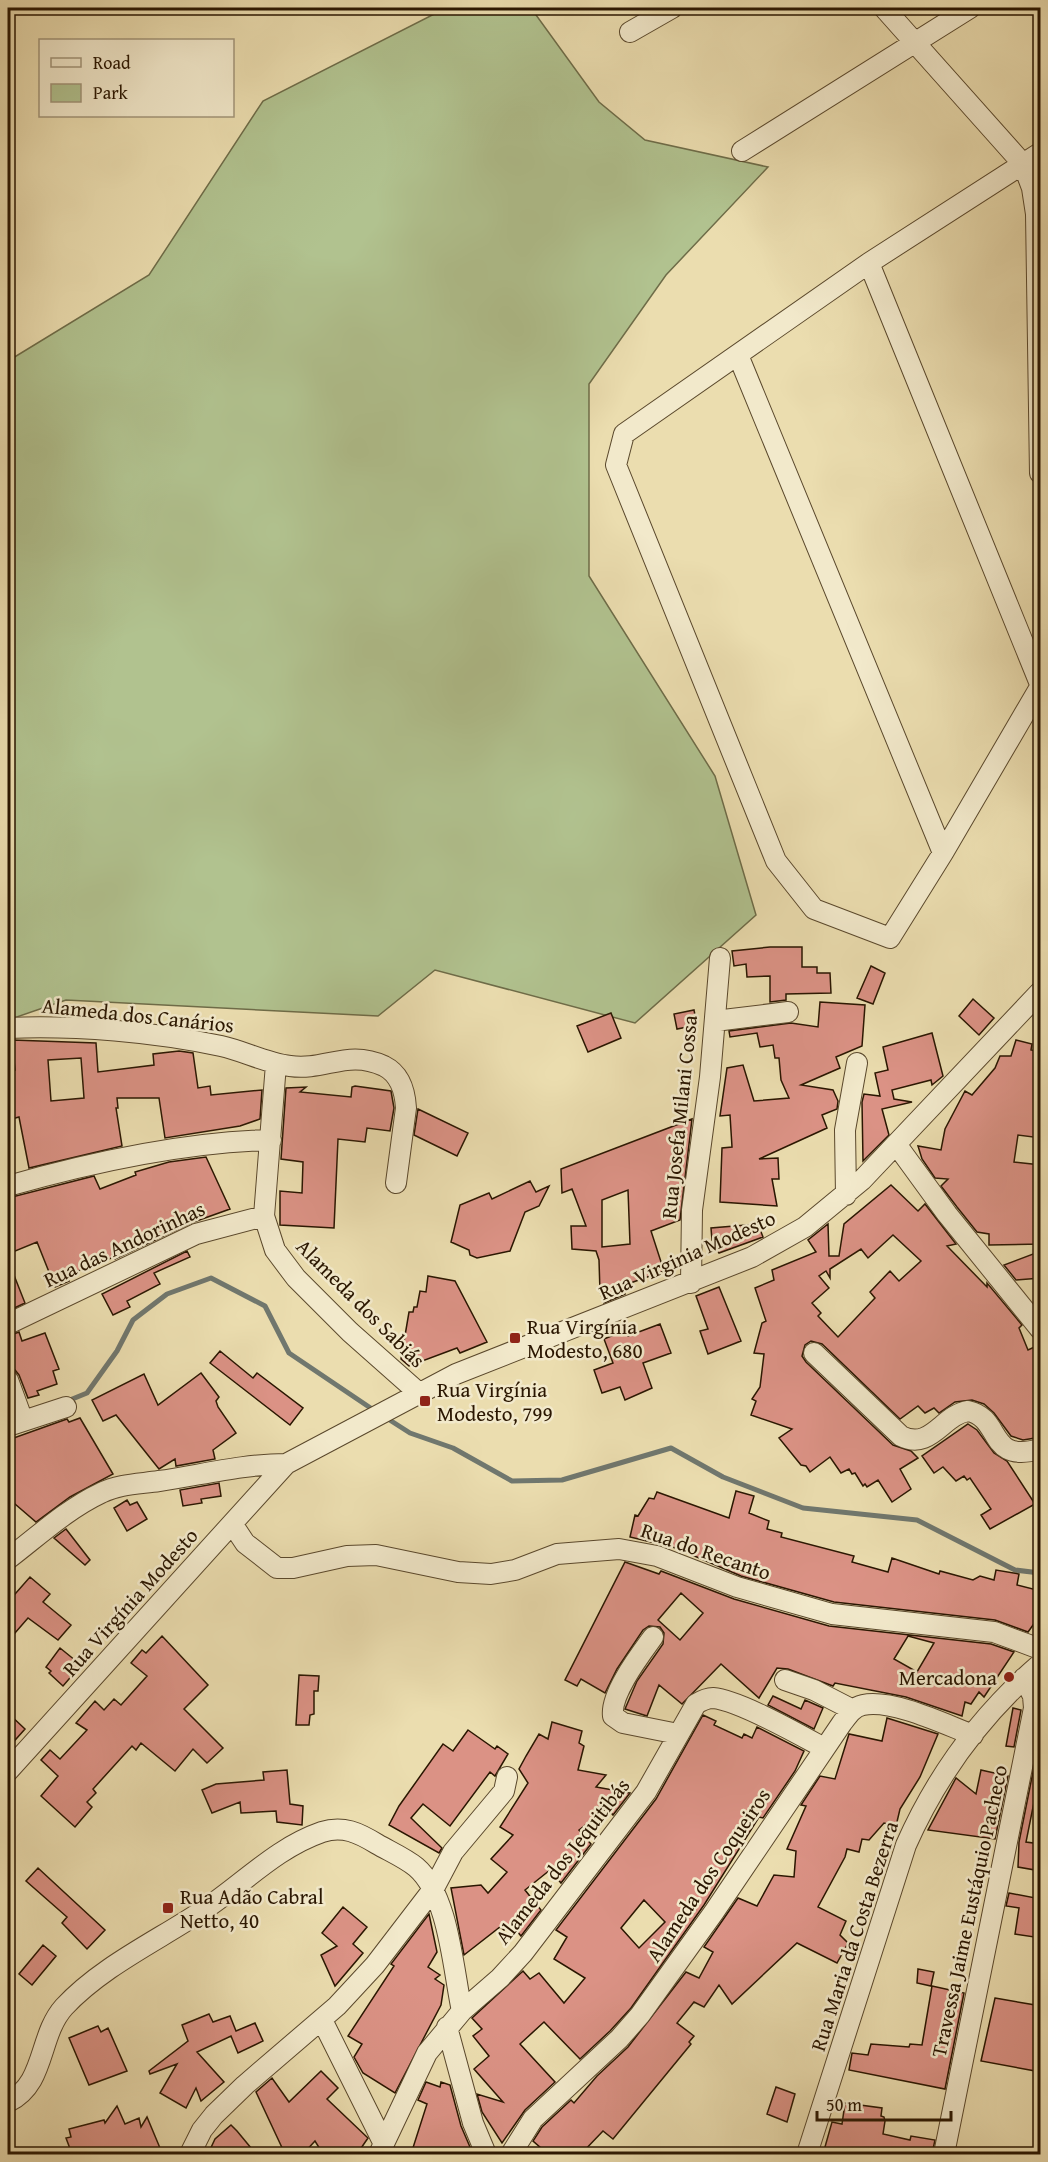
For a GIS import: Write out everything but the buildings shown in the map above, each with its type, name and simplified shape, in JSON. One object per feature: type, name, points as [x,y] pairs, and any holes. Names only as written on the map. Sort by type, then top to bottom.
[{"type":"street","points":[[630,33],[672,8]]},
{"type":"street","points":[[884,8],[1023,164],[1032,188],[1036,214],[1041,473]]},
{"type":"street","points":[[742,151],[916,44],[970,8]]},
{"type":"street","points":[[869,263],[1041,686],[890,938],[814,909],[776,861],[616,465],[624,435],[869,263],[1041,153]]},
{"type":"street","points":[[738,355],[943,853]]},
{"type":"street","name":"Rua Josefa Milani Cossa","points":[[691,1283],[692,1210],[710,1077],[720,958]]},
{"type":"street","name":"Rua Virginia Modesto","points":[[286,1464],[476,1365],[691,1283],[752,1257],[784,1240],[846,1195],[1041,992]]},
{"type":"street","points":[[715,1021],[788,1012]]},
{"type":"street","name":"Alameda dos Canários","points":[[8,1028],[66,1029],[213,1044],[241,1050],[276,1064],[294,1067],[360,1059],[385,1067],[397,1076],[405,1095],[406,1107],[396,1183]]},
{"type":"street","points":[[846,1195],[845,1130],[857,1063]]},
{"type":"street","name":"Alameda dos Sabiás","points":[[276,1064],[264,1216],[275,1250],[296,1278],[370,1352],[420,1394]]},
{"type":"street","points":[[8,1186],[119,1160],[246,1140],[271,1140]]},
{"type":"street","points":[[896,1144],[947,1214],[1041,1329]]},
{"type":"street","name":"Rua das Andorinhas","points":[[8,1324],[196,1234],[264,1216]]},
{"type":"street","points":[[814,1353],[901,1436],[909,1440],[920,1440],[934,1433],[955,1416],[968,1411],[978,1415],[1006,1449],[1016,1453],[1041,1449]]},
{"type":"street","points":[[8,1380],[15,1423],[66,1407]]},
{"type":"street","points":[[8,1559],[83,1502],[102,1492],[123,1485],[260,1464],[286,1464]]},
{"type":"street","name":"Rua Virgínia Modesto","points":[[8,1771],[234,1525],[261,1488],[286,1464]]},
{"type":"street","name":"Rua do Recanto","points":[[234,1525],[245,1543],[277,1568],[293,1568],[347,1556],[376,1555],[458,1572],[491,1574],[515,1570],[557,1554],[619,1549],[657,1556],[737,1587],[832,1614],[994,1632],[1041,1649]]},
{"type":"street","points":[[653,1637],[630,1672],[615,1702],[613,1716],[623,1723],[678,1734]]},
{"type":"street","name":"Rua Maria da Costa Bezerra","points":[[807,2154],[906,1845],[937,1783],[993,1707],[1041,1665]]},
{"type":"street","name":"Travessa Jaime Eustáquio Pacheco","points":[[944,2154],[1034,1708],[1033,1696],[1024,1678]]},
{"type":"street","points":[[785,1680],[820,1693],[853,1710],[862,1705],[891,1707],[973,1735]]},
{"type":"street","name":"Alameda dos Jequitibás","points":[[382,2149],[427,2053],[462,2011],[500,1978],[524,1953],[646,1792],[696,1704],[711,1698],[733,1704],[787,1728],[824,1748]]},
{"type":"street","name":"Alameda dos Coqueiros","points":[[511,2154],[533,2119],[619,2039],[640,2015],[714,1912],[824,1748],[853,1710]]},
{"type":"street","points":[[190,2154],[202,2130],[214,2115],[245,2085],[322,2019],[375,1965],[434,1888],[453,1852],[504,1791],[507,1777]]},
{"type":"street","points":[[8,2102],[24,2091],[31,2081],[53,2023],[72,1999],[120,1964],[204,1909],[256,1868],[308,1837],[325,1831],[343,1829],[358,1832],[416,1867],[434,1888],[462,2011]]},
{"type":"street","points":[[322,2019],[382,2149]]},
{"type":"street","points":[[447,2028],[473,2123],[486,2154]]},
{"type":"green space","points":[[446,8],[531,8],[599,102],[645,140],[768,167],[666,275],[589,384],[589,576],[715,776],[756,915],[635,1023],[435,970],[378,1016],[66,1000],[8,1020],[8,361],[149,275],[263,101]]},
{"type":"waterway","points":[[65,1402],[87,1393],[117,1351],[133,1320],[167,1294],[211,1278],[265,1306],[289,1353],[375,1411]]},
{"type":"waterway","points":[[385,1417],[410,1433],[453,1448],[512,1481],[562,1480],[671,1448],[723,1477],[803,1508],[917,1520],[1015,1570],[1040,1573]]},
{"type":"place","name":"Rua Virgínia Modesto, 680","points":[[515,1338]]},
{"type":"place","name":"Rua Virgínia Modesto, 799","points":[[425,1401]]},
{"type":"place","name":"Mercadona","points":[[1009,1677]]},
{"type":"place","name":"Rua Adão Cabral Netto, 40","points":[[168,1908]]}]
